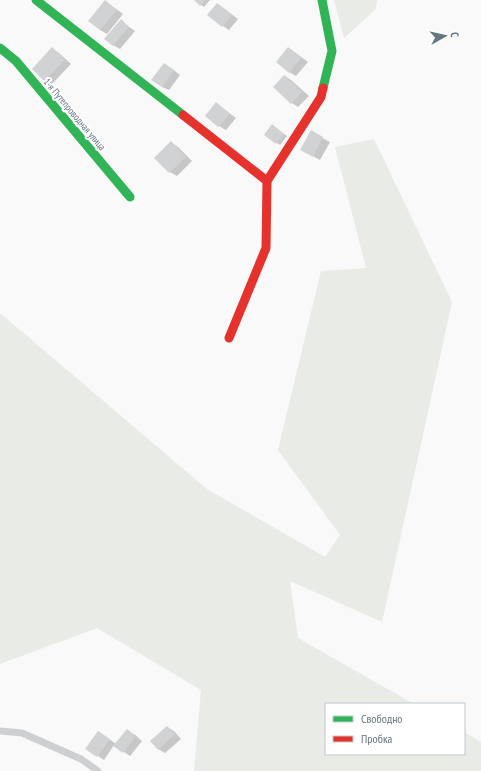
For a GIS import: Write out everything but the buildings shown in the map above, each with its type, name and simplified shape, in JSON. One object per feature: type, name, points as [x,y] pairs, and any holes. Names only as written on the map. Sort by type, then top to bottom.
[{"type":"street","points":[[36,0],[267,181]]},
{"type":"street","points":[[229,338],[266,248],[267,181],[321,97],[332,51],[322,0]]},
{"type":"street","name":"1-я Путепроводная улица","points":[[0,48],[16,61],[130,197]]},
{"type":"lane","points":[[0,731],[22,733],[81,759],[98,771]]},
{"type":"shaded area","points":[[334,0],[377,0],[376,9],[344,38]]},
{"type":"shaded area","points":[[374,139],[452,302],[382,622],[290,581],[298,638],[412,703],[325,703],[325,755],[465,755],[465,733],[481,742],[481,771],[194,771],[201,690],[97,628],[0,664],[0,313],[207,489],[325,557],[340,535],[278,450],[321,271],[366,268],[335,147]]},
{"type":"traffic: fast","points":[[36,0],[183,115]]},
{"type":"traffic: fast","points":[[322,0],[332,51],[323,88]]},
{"type":"traffic: fast","points":[[0,48],[16,61],[130,197]]},
{"type":"traffic: jam","points":[[229,338],[266,248],[267,181],[321,97],[323,88]]},
{"type":"traffic: jam","points":[[183,115],[267,181]]}]
